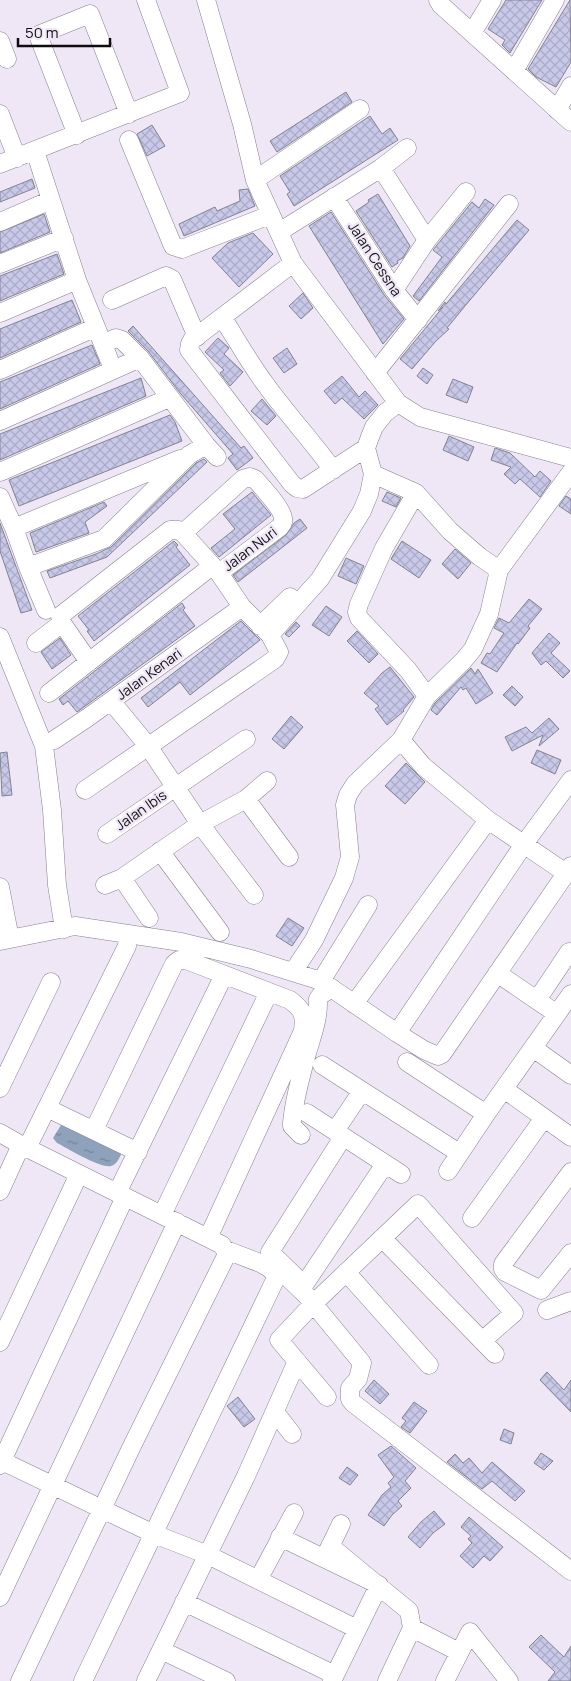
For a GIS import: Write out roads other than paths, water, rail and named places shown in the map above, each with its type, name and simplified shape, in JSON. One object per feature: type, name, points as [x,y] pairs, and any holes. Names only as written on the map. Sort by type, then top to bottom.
[{"type":"street","points":[[0,164],[180,93],[146,0]]},
{"type":"street","points":[[206,0],[242,124],[255,180],[270,215],[293,263],[398,403],[420,418],[571,458]]},
{"type":"street","points":[[438,0],[441,6],[571,122]]},
{"type":"street","points":[[472,33],[492,0]]},
{"type":"street","points":[[514,71],[555,0]]},
{"type":"street","points":[[77,134],[38,35],[90,14],[129,114]]},
{"type":"street","points":[[0,41],[7,59]]},
{"type":"street","points":[[557,110],[571,86]]},
{"type":"street","points":[[255,180],[360,109]]},
{"type":"street","points":[[0,114],[17,158]]},
{"type":"street","points":[[129,140],[173,246],[178,249],[270,215]]},
{"type":"street","points":[[279,232],[381,168],[407,148]]},
{"type":"street","points":[[35,151],[77,280],[113,369]]},
{"type":"street","points":[[381,168],[427,240]]},
{"type":"street","points":[[394,290],[427,240],[466,192]]},
{"type":"street","name":"Jalan Cessna","points":[[334,197],[394,290],[418,320]]},
{"type":"street","points":[[0,222],[51,200]]},
{"type":"street","points":[[375,373],[509,204]]},
{"type":"street","points":[[0,264],[64,238]]},
{"type":"street","points":[[293,263],[197,337],[190,344],[189,350],[192,355],[297,488],[304,489],[366,448],[374,427],[385,413],[398,403]]},
{"type":"street","points":[[112,300],[169,276],[197,337]]},
{"type":"street","points":[[0,313],[77,280]]},
{"type":"street","points":[[222,317],[267,386],[333,470]]},
{"type":"street","points":[[0,370],[96,328]]},
{"type":"street","points":[[14,528],[189,455],[211,451],[140,358],[122,340],[116,338],[103,344]]},
{"type":"street","points":[[0,421],[140,358]]},
{"type":"street","points":[[0,472],[169,398]]},
{"type":"street","points":[[265,631],[320,579],[362,511],[374,474],[366,448]]},
{"type":"street","points":[[28,567],[104,539],[189,455]]},
{"type":"street","points":[[293,972],[314,940],[344,878],[350,856],[345,805],[348,795],[355,784],[401,740],[427,696],[473,649],[489,614],[499,570],[571,472]]},
{"type":"street","points":[[374,474],[416,493],[450,531],[480,557],[499,570]]},
{"type":"street","name":"Jalan Nuri","points":[[183,533],[243,479],[255,479],[280,510],[284,518],[283,522],[216,569]]},
{"type":"street","points":[[416,493],[384,548],[357,612],[359,618],[408,670],[427,696]]},
{"type":"street","points":[[0,497],[46,610]]},
{"type":"street","points":[[85,790],[278,657],[279,652],[265,631],[242,606],[216,569],[183,533],[178,530],[170,530],[60,616],[62,623],[89,662]]},
{"type":"street","points":[[49,693],[216,569]]},
{"type":"street","name":"Jalan Kenari","points":[[54,740],[242,606]]},
{"type":"street","points":[[36,643],[62,623]]},
{"type":"street","points":[[0,638],[44,746],[52,810],[57,885],[64,928]]},
{"type":"street","points":[[111,701],[148,746],[200,824],[254,895]]},
{"type":"street","name":"Jalan Ibis","points":[[107,834],[246,739]]},
{"type":"street","points":[[0,887],[4,934],[75,926],[180,942],[251,959],[327,985],[397,1033],[432,1055],[438,1056],[442,1054],[569,869],[524,844],[488,820],[423,766],[401,740]]},
{"type":"street","points":[[397,1033],[524,844],[571,780]]},
{"type":"street","points":[[105,885],[122,878],[200,824],[246,799],[267,781]]},
{"type":"street","points":[[246,799],[289,857]]},
{"type":"street","points":[[354,1004],[488,820]]},
{"type":"street","points":[[160,851],[220,932]]},
{"type":"street","points":[[122,878],[149,918]]},
{"type":"street","points":[[301,1135],[292,1126],[292,1123],[298,1085],[309,1046],[318,1007],[318,999],[368,905]]},
{"type":"street","points":[[0,1191],[47,1108],[127,946]]},
{"type":"street","points":[[537,1000],[569,952]]},
{"type":"street","points":[[94,1130],[174,964],[179,960],[186,960],[290,1000],[300,1008],[304,1019],[303,1031],[208,1238]]},
{"type":"street","points":[[448,1171],[533,1048],[566,1007],[537,1000],[497,973]]},
{"type":"street","points":[[224,975],[138,1152],[121,1195],[1,1462],[154,1534],[208,1555],[357,1629]]},
{"type":"street","points":[[0,1088],[51,982]]},
{"type":"street","points":[[0,1597],[54,1486],[269,992]]},
{"type":"street","points":[[533,1048],[571,1075]]},
{"type":"street","points":[[407,1062],[486,1114]]},
{"type":"street","points":[[322,1065],[460,1152]]},
{"type":"street","points":[[504,1089],[571,1137]]},
{"type":"street","points":[[362,1090],[339,1134],[270,1252],[304,1285],[385,1164]]},
{"type":"street","points":[[47,1108],[138,1152]]},
{"type":"street","points":[[307,1113],[401,1174]]},
{"type":"street","points":[[472,1218],[544,1118]]},
{"type":"street","points":[[0,1133],[222,1245],[226,1250],[270,1268],[276,1275],[83,1681]]},
{"type":"street","points":[[571,1172],[512,1250],[503,1264],[503,1269],[505,1272],[542,1290],[571,1252]]},
{"type":"street","points":[[0,1342],[79,1174]]},
{"type":"street","points":[[327,1397],[279,1340],[313,1304],[418,1204],[514,1314],[482,1341]]},
{"type":"street","points":[[382,1238],[495,1354]]},
{"type":"street","points":[[20,1681],[132,1446],[227,1254],[226,1250]]},
{"type":"street","points":[[282,1272],[313,1304],[362,1363],[358,1379],[350,1388],[350,1400],[352,1403],[571,1571]]},
{"type":"street","points":[[346,1272],[429,1365]]},
{"type":"street","points":[[547,1310],[571,1301]]},
{"type":"street","points":[[146,1681],[246,1476],[297,1362]]},
{"type":"street","points":[[274,1412],[292,1434]]},
{"type":"street","points":[[258,1580],[294,1513]]},
{"type":"street","points":[[327,1552],[341,1524]]},
{"type":"street","points":[[280,1537],[327,1552],[379,1585],[408,1611],[412,1628],[387,1681]]},
{"type":"street","points":[[184,1602],[334,1678],[379,1585]]},
{"type":"street","points":[[412,1628],[459,1652]]},
{"type":"street","points":[[445,1681],[470,1632],[504,1679]]},
{"type":"street","points":[[161,1650],[215,1679]]},
{"type":"water","points":[[61,1125],[72,1126],[123,1150],[118,1160],[111,1166],[106,1166],[84,1158],[57,1143],[53,1138]]}]
